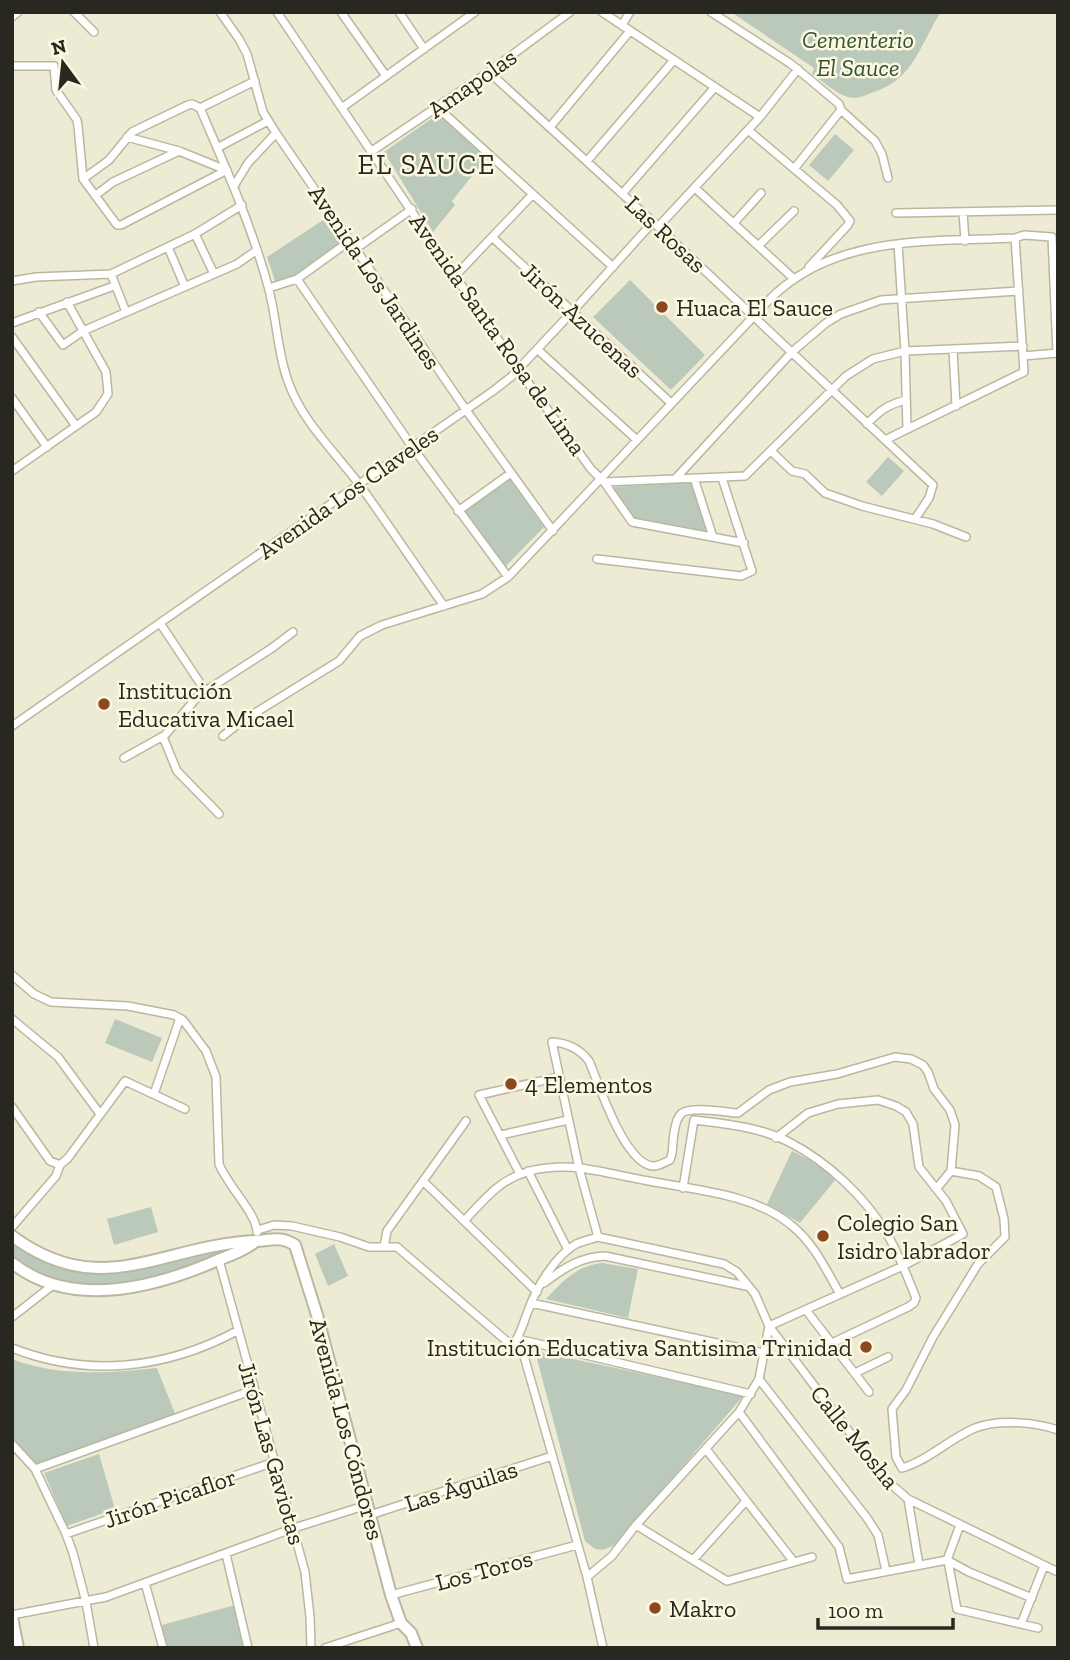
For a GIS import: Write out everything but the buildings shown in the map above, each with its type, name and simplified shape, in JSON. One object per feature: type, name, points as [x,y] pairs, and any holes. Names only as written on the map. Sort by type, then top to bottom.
[{"type":"main road","points":[[12,1236],[32,1251],[58,1263],[88,1268],[120,1268],[257,1236]]},
{"type":"main road","points":[[12,1263],[37,1279],[53,1285],[83,1289],[128,1289],[175,1278],[219,1260],[257,1236]]},
{"type":"main road","name":"Avenida Los Cóndores","points":[[257,1236],[281,1238],[295,1245],[299,1255],[391,1595],[401,1623],[411,1633],[417,1648]]},
{"type":"main road","points":[[12,1616],[18,1648]]},
{"type":"street","points":[[12,17],[18,12]]},
{"type":"street","points":[[74,12],[94,32]]},
{"type":"street","name":"Avenida Los Jardines","points":[[220,12],[239,38],[252,67],[262,112],[466,410],[553,531]]},
{"type":"street","name":"Avenida Santa Rosa de Lima","points":[[277,12],[518,369],[632,522],[744,543]]},
{"type":"street","points":[[341,12],[386,76]]},
{"type":"street","points":[[399,12],[424,49]]},
{"type":"street","points":[[458,12],[464,20]]},
{"type":"street","points":[[343,107],[475,12]]},
{"type":"street","name":"Amapolas","points":[[373,151],[489,72],[570,12]]},
{"type":"street","points":[[602,12],[760,117]]},
{"type":"street","points":[[622,26],[630,12]]},
{"type":"street","points":[[711,12],[798,69],[839,104],[841,110],[875,141],[882,154],[888,178]]},
{"type":"street","points":[[550,127],[630,31]]},
{"type":"street","points":[[587,161],[674,60]]},
{"type":"street","points":[[12,66],[54,65],[56,90],[77,120],[83,179],[119,226],[226,170]]},
{"type":"street","name":"Avenida Los Claveles","points":[[12,726],[493,391],[518,369],[613,267],[695,188],[760,117],[798,69]]},
{"type":"street","name":"Las Rosas","points":[[489,72],[933,485],[929,498],[915,519]]},
{"type":"street","points":[[200,108],[255,81]]},
{"type":"street","points":[[622,194],[715,87]]},
{"type":"street","points":[[83,179],[109,160],[132,132],[192,104],[200,108],[242,205],[257,250],[269,288],[281,359],[289,385],[302,411],[358,483],[443,606]]},
{"type":"street","points":[[437,107],[613,267]]},
{"type":"street","points":[[793,169],[841,110]]},
{"type":"street","points":[[217,148],[268,121]]},
{"type":"street","points":[[748,130],[837,205],[850,220],[806,270]]},
{"type":"street","points":[[234,186],[248,163],[276,133]]},
{"type":"street","points":[[127,137],[179,151],[226,170]]},
{"type":"street","points":[[96,195],[113,182],[179,151]]},
{"type":"street","points":[[695,188],[793,278]]},
{"type":"street","points":[[734,223],[761,193]]},
{"type":"street","points":[[456,275],[533,194]]},
{"type":"street","points":[[12,281],[36,276],[111,274],[195,234],[242,205]]},
{"type":"street","points":[[356,248],[412,209]]},
{"type":"street","points":[[896,213],[1058,210]]},
{"type":"street","points":[[758,246],[794,211]]},
{"type":"street","points":[[963,212],[965,241]]},
{"type":"street","points":[[195,234],[214,274]]},
{"type":"street","points":[[223,736],[239,723],[339,661],[360,636],[382,625],[482,594],[508,578],[603,481],[637,440],[753,317],[793,278],[806,270],[862,248],[1015,238],[1024,235],[1052,237],[1057,353],[1023,356]]},
{"type":"street","name":"Jirón Azucenas","points":[[492,237],[671,403]]},
{"type":"street","points":[[885,440],[1024,372],[1015,238]]},
{"type":"street","points":[[269,288],[296,279],[351,240]]},
{"type":"street","points":[[898,244],[907,428]]},
{"type":"street","points":[[168,247],[185,287]]},
{"type":"street","points":[[39,312],[63,345],[83,331],[237,264],[257,250]]},
{"type":"street","points":[[111,274],[126,312]]},
{"type":"street","points":[[296,279],[413,448],[508,578]]},
{"type":"street","points":[[14,320],[114,286]]},
{"type":"street","points":[[676,478],[792,352],[841,314],[866,303],[902,297],[1019,291]]},
{"type":"street","points":[[12,457],[16,469],[96,412],[104,404],[108,394],[106,372],[68,302]]},
{"type":"street","points":[[12,337],[76,426]]},
{"type":"street","points":[[603,481],[747,475],[831,389],[853,370],[873,359],[905,351],[1023,346]]},
{"type":"street","points":[[537,349],[637,440]]},
{"type":"street","points":[[953,350],[956,406]]},
{"type":"street","points":[[12,398],[47,447]]},
{"type":"street","points":[[867,424],[893,403],[906,400]]},
{"type":"street","points":[[771,450],[792,471],[805,474],[825,493],[862,506],[933,524],[966,537]]},
{"type":"street","points":[[458,511],[511,473]]},
{"type":"street","points":[[694,478],[713,537]]},
{"type":"street","points":[[597,559],[741,576],[752,571],[722,478]]},
{"type":"street","points":[[160,623],[204,689]]},
{"type":"street","points":[[124,758],[163,737],[204,689],[207,690],[227,678],[293,632]]},
{"type":"street","points":[[163,737],[177,771],[219,814]]},
{"type":"street","points":[[12,975],[34,994],[51,1002],[128,1006],[180,1018],[197,1038],[213,1065],[218,1094],[219,1164],[256,1221],[257,1236]]},
{"type":"street","points":[[154,1094],[180,1018]]},
{"type":"street","points":[[12,1019],[58,1057],[100,1114]]},
{"type":"street","points":[[515,1343],[538,1289],[568,1250],[578,1243],[598,1237],[579,1168],[552,1042],[562,1042],[584,1054],[625,1143],[646,1163],[655,1166],[670,1160],[678,1118],[683,1112],[693,1110],[738,1113],[769,1090],[790,1082],[838,1074],[895,1057],[911,1059],[923,1065],[928,1072],[933,1089],[950,1111],[955,1125],[951,1171],[937,1188]]},
{"type":"street","points":[[559,1077],[480,1095],[500,1135],[568,1250]]},
{"type":"street","points":[[12,1227],[56,1176],[60,1165],[125,1081],[186,1109]]},
{"type":"street","points":[[587,1577],[611,1556],[739,1412],[759,1379],[769,1326],[903,1266],[963,1234],[937,1188],[919,1167],[913,1124],[906,1112],[878,1100],[838,1104],[808,1113],[776,1138]]},
{"type":"street","points":[[12,1107],[50,1161],[60,1165]]},
{"type":"street","points":[[500,1135],[568,1120]]},
{"type":"street","points":[[683,1188],[694,1120],[751,1129],[787,1141],[822,1164],[859,1196],[888,1234],[916,1298],[914,1303],[832,1343]]},
{"type":"street","points":[[384,1247],[387,1231],[466,1121]]},
{"type":"street","points":[[465,1220],[497,1186],[524,1173],[579,1168],[683,1188],[750,1203],[790,1223],[821,1259],[840,1294]]},
{"type":"street","points":[[951,1171],[979,1176],[996,1187],[1004,1219],[1005,1237],[978,1264],[933,1337],[906,1390],[892,1409],[896,1457],[902,1468],[915,1464],[976,1428],[1002,1423],[1058,1430]]},
{"type":"street","points":[[423,1181],[538,1289]]},
{"type":"street","points":[[257,1236],[274,1224],[340,1237],[369,1247],[397,1247],[515,1343],[524,1356],[587,1577],[603,1648]]},
{"type":"street","name":"Calle Mosha","points":[[598,1237],[724,1264],[737,1272],[755,1294],[769,1326],[885,1479],[908,1499],[1058,1572]]},
{"type":"street","points":[[538,1289],[576,1261],[592,1256],[605,1256],[747,1286]]},
{"type":"street","name":"Jirón Las Gaviotas","points":[[219,1260],[253,1390],[294,1528],[309,1598],[311,1648]]},
{"type":"street","points":[[12,1317],[53,1285]]},
{"type":"street","points":[[531,1303],[764,1353]]},
{"type":"street","points":[[806,1310],[869,1392]]},
{"type":"street","points":[[12,1348],[62,1363],[116,1367],[169,1359],[193,1352],[237,1331]]},
{"type":"street","points":[[515,1343],[751,1394]]},
{"type":"street","points":[[855,1373],[888,1357]]},
{"type":"street","points":[[759,1379],[878,1535],[886,1571]]},
{"type":"street","points":[[35,1469],[253,1390]]},
{"type":"street","points":[[739,1412],[839,1546],[847,1578],[948,1561],[1031,1598]]},
{"type":"street","points":[[12,1444],[35,1469],[66,1534],[86,1602],[94,1648]]},
{"type":"street","points":[[706,1449],[794,1562]]},
{"type":"street","name":"Las Águilas","points":[[12,1616],[86,1602],[294,1528],[369,1510],[552,1456]]},
{"type":"street","name":"Jirón Picaflor","points":[[66,1534],[274,1462]]},
{"type":"street","points":[[908,1499],[919,1565]]},
{"type":"street","points":[[693,1560],[746,1501]]},
{"type":"street","points":[[636,1525],[727,1581],[812,1557]]},
{"type":"street","points":[[960,1525],[948,1561],[957,1609],[1038,1628]]},
{"type":"street","name":"Los Toros","points":[[391,1595],[577,1545]]},
{"type":"street","points":[[226,1554],[248,1648]]},
{"type":"street","points":[[1021,1624],[1044,1566]]},
{"type":"street","points":[[145,1583],[163,1648]]},
{"type":"street","points":[[325,1648],[401,1623]]},
{"type":"green space","name":"Cementerio El Sauce","points":[[731,12],[941,12],[915,59],[898,79],[888,86],[855,98],[834,90],[812,74],[814,68]]},
{"type":"green space","points":[[441,112],[488,156],[452,201],[455,205],[433,232],[384,152]]},
{"type":"green space","points":[[835,134],[854,150],[828,181],[809,165]]},
{"type":"green space","points":[[326,218],[343,243],[295,277],[276,284],[267,257]]},
{"type":"green space","points":[[630,280],[705,355],[671,390],[593,317]]},
{"type":"green space","points":[[888,457],[904,471],[882,496],[866,482]]},
{"type":"green space","points":[[510,479],[544,527],[503,569],[463,512]]},
{"type":"green space","points":[[694,482],[709,534],[634,520],[612,489],[613,487]]},
{"type":"green space","points":[[115,1019],[162,1038],[152,1062],[105,1043]]},
{"type":"green space","points":[[792,1151],[817,1164],[836,1179],[800,1223],[767,1204]]},
{"type":"green space","points":[[151,1207],[158,1232],[114,1245],[107,1219]]},
{"type":"green space","points":[[12,1241],[47,1264],[100,1273],[151,1267],[207,1249],[244,1245],[155,1280],[100,1287],[53,1281],[12,1258]]},
{"type":"green space","points":[[334,1244],[348,1276],[328,1286],[315,1254]]},
{"type":"green space","points":[[602,1263],[638,1269],[628,1318],[546,1299],[577,1271]]},
{"type":"green space","points":[[535,1351],[744,1395],[615,1545],[603,1550],[595,1549],[585,1541]]},
{"type":"green space","points":[[12,1359],[65,1371],[102,1372],[157,1368],[176,1416],[38,1466],[12,1437]]},
{"type":"green space","points":[[99,1454],[115,1509],[67,1526],[44,1473]]},
{"type":"green space","points":[[235,1605],[244,1648],[167,1648],[162,1625]]},
{"type":"place","name":"Huaca El Sauce","points":[[662,307]]},
{"type":"place","name":"Institución Educativa Micael","points":[[104,704]]},
{"type":"place","name":"4 Elementos","points":[[511,1084]]},
{"type":"place","name":"Colegio San Isidro labrador","points":[[823,1236]]},
{"type":"place","name":"Institución Educativa Santisima Trinidad","points":[[866,1347]]},
{"type":"place","name":"Makro","points":[[655,1608]]},
{"type":"district","name":"EL SAUCE","points":[[427,164]]}]
